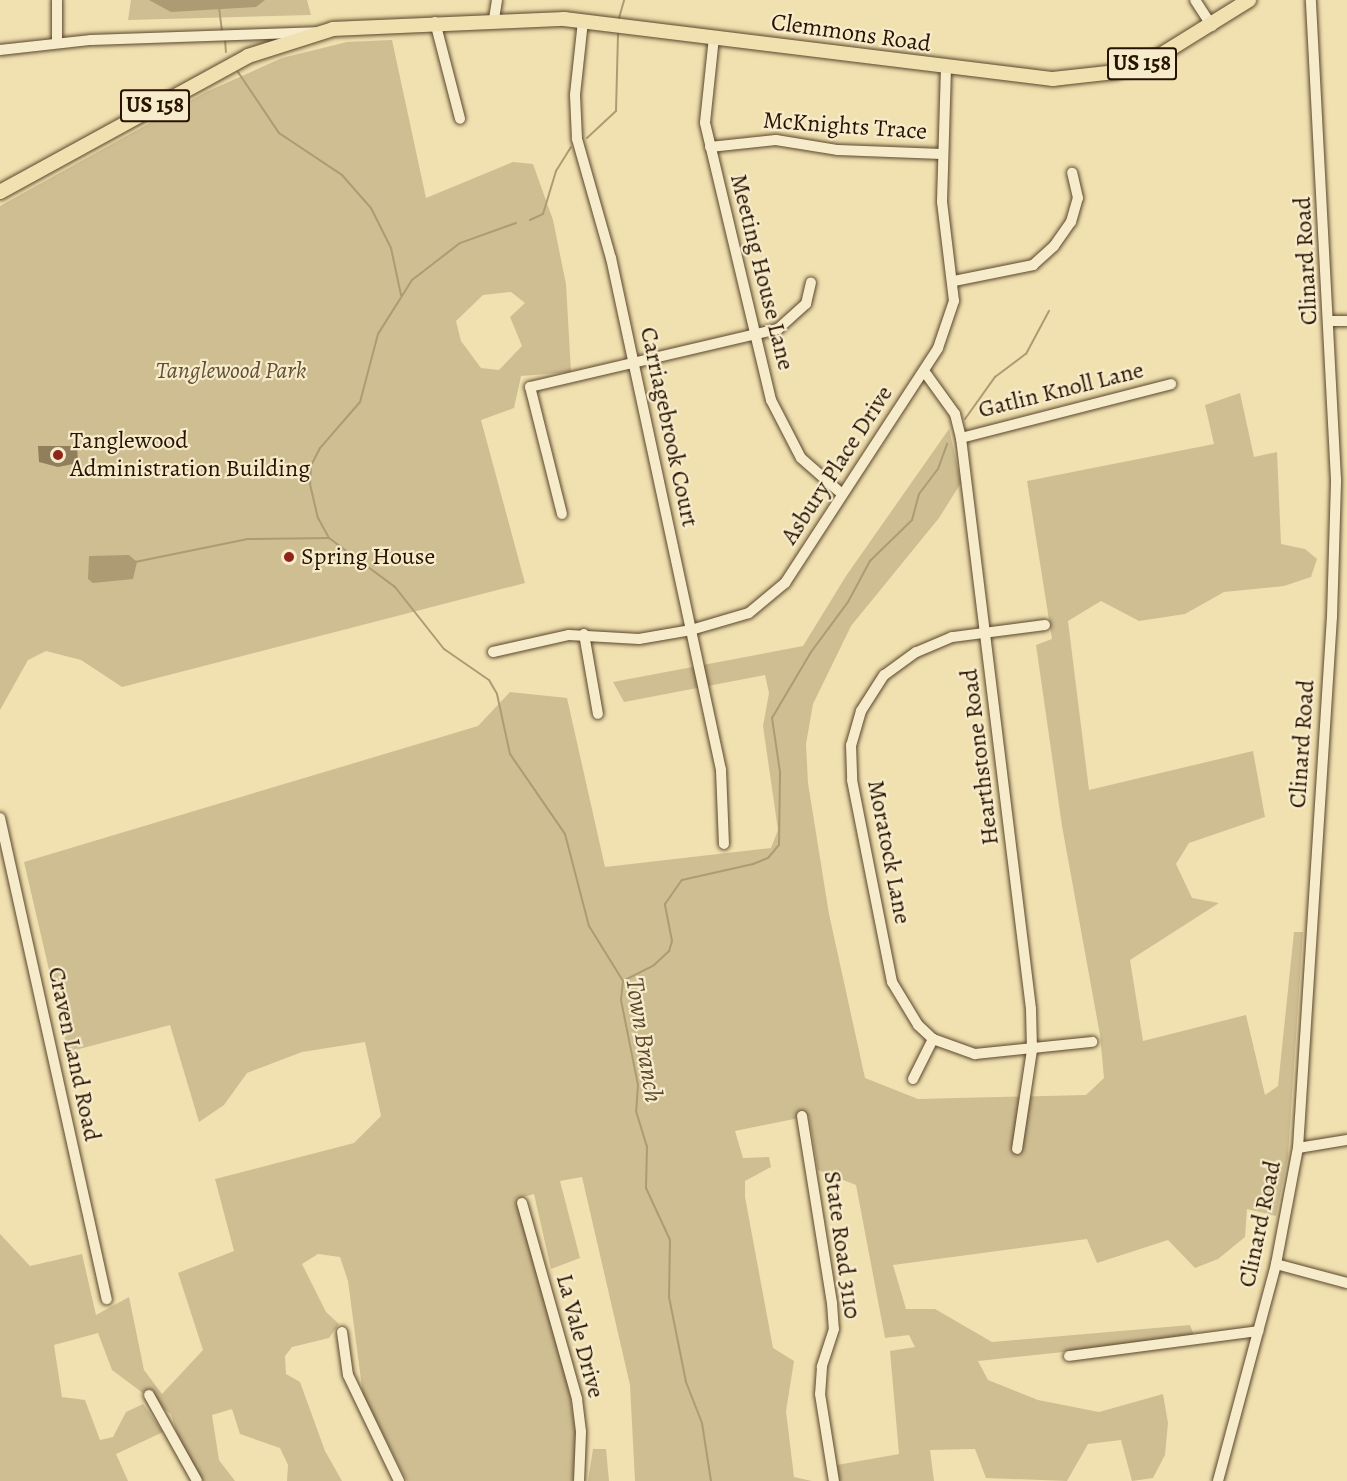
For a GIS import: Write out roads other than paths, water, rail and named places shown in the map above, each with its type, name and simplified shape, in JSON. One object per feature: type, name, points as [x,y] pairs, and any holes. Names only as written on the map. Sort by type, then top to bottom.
[{"type":"main road","name":"Clemmons Road","points":[[0,192],[248,56],[316,32],[435,21],[494,19],[583,21],[1038,79],[1090,77],[1154,59],[1212,26],[1249,0]]},
{"type":"street","points":[[57,0],[57,43]]},
{"type":"street","points":[[494,19],[497,0]]},
{"type":"street","points":[[1195,0],[1212,26]]},
{"type":"street","name":"Clinard Road","points":[[1218,1481],[1275,1264],[1298,1148],[1335,566],[1330,321],[1311,0]]},
{"type":"street","points":[[435,21],[460,119]]},
{"type":"street","name":"Carriagebrook Court","points":[[583,21],[575,95],[577,139],[634,363],[721,770],[724,844]]},
{"type":"street","points":[[0,50],[57,43],[316,32]]},
{"type":"street","name":"Meeting House Lane","points":[[714,37],[705,105],[710,147],[756,335],[781,425],[801,458],[841,493]]},
{"type":"street","name":"Asbury Place Drive","points":[[493,652],[584,634],[639,639],[691,630],[749,613],[766,603],[785,584],[841,493],[938,348],[954,301],[954,281],[942,202],[946,69]]},
{"type":"street","name":"McKnights Trace","points":[[710,147],[776,140],[838,150],[942,154]]},
{"type":"street","points":[[954,281],[1033,265],[1047,252],[1071,222],[1078,198],[1072,173]]},
{"type":"street","points":[[562,513],[530,387],[778,329],[798,314],[810,296],[811,283]]},
{"type":"street","points":[[1330,321],[1347,321]]},
{"type":"street","name":"Hearthstone Road","points":[[924,371],[955,414],[961,438],[1031,1009],[1032,1050],[1017,1149]]},
{"type":"street","name":"Gatlin Knoll Lane","points":[[961,438],[1171,384]]},
{"type":"street","name":"Moratock Lane","points":[[1045,625],[985,631],[916,652],[884,675],[861,711],[851,745],[852,780],[892,982],[905,1010],[933,1039],[975,1054],[1032,1050],[1092,1042]]},
{"type":"street","points":[[584,634],[598,714]]},
{"type":"street","name":"Craven Land Road","points":[[0,818],[107,1299]]},
{"type":"street","points":[[913,1079],[933,1039]]},
{"type":"street","name":"State Road 3110","points":[[802,1116],[832,1303],[834,1329],[822,1367],[820,1394],[834,1481]]},
{"type":"street","points":[[1298,1148],[1347,1140]]},
{"type":"street","name":"La Vale Drive","points":[[522,1203],[577,1399],[581,1432],[579,1481]]},
{"type":"street","points":[[1275,1264],[1347,1283]]},
{"type":"street","points":[[1069,1356],[1258,1331]]},
{"type":"street","points":[[342,1332],[348,1375],[399,1481]]},
{"type":"street","points":[[149,1395],[197,1481]]},
{"type":"waterway","points":[[619,18],[624,0]]},
{"type":"waterway","points":[[219,7],[222,31]]},
{"type":"waterway","points":[[587,138],[616,111],[618,33]]},
{"type":"waterway","points":[[225,39],[226,52]]},
{"type":"waterway","points":[[238,72],[279,133],[342,175],[371,208],[391,248],[401,295]]},
{"type":"waterway","points":[[530,220],[543,214],[556,171],[571,147]]},
{"type":"waterway","name":"Town Branch","points":[[516,223],[460,243],[412,280],[378,334],[360,402],[320,448],[311,466],[310,484],[318,518],[329,538],[395,587],[444,649],[489,680],[497,694],[510,754],[565,834],[589,926],[623,981],[621,1000],[638,1085],[636,1111],[647,1146],[646,1188],[670,1240],[669,1297],[686,1382],[702,1423],[711,1481]]},
{"type":"waterway","points":[[965,419],[995,377],[1026,354],[1049,311]]},
{"type":"waterway","points":[[623,981],[654,965],[669,951],[672,941],[665,904],[682,880],[753,864],[768,858],[779,845],[780,772],[772,718],[811,652],[848,602],[870,561],[912,520],[919,494],[938,469],[947,444]]},
{"type":"waterway","points":[[135,562],[248,539],[329,538]]},
{"type":"place","name":"Tanglewood Administration Building","points":[[58,455]]},
{"type":"place","name":"Spring House","points":[[289,557]]},
{"type":"park label","name":"Tanglewood Park","points":[[231,371]]}]
